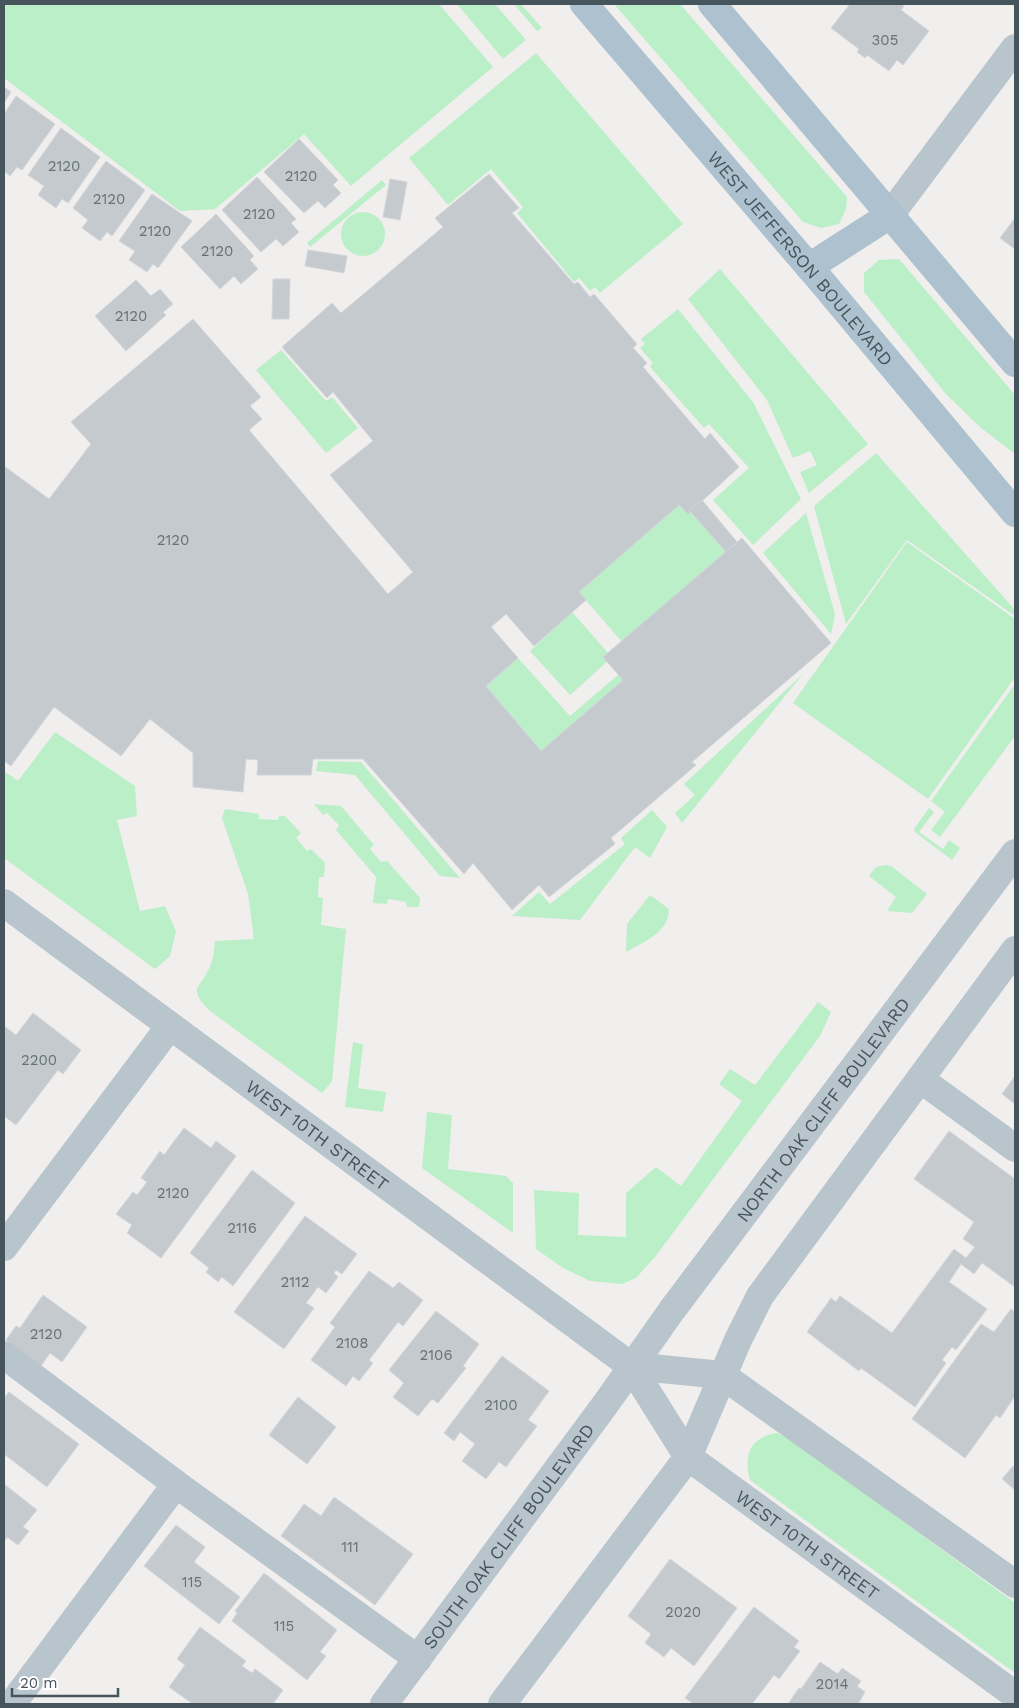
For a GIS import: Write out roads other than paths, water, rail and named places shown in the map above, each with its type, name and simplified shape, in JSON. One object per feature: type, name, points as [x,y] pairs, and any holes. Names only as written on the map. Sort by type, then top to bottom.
[{"type":"main road","name":"WEST JEFFERSON BOULEVARD","points":[[584,4],[809,267],[1015,513]]},
{"type":"main road","points":[[716,5],[1015,363]]},
{"type":"main road","points":[[809,267],[890,215]]},
{"type":"street","points":[[890,215],[1015,48]]},
{"type":"street","name":"NORTH OAK CLIFF BOULEVARD","points":[[631,1366],[1015,853]]},
{"type":"street","name":"WEST 10TH STREET","points":[[4,903],[631,1366],[688,1457],[1015,1695]]},
{"type":"street","points":[[502,1704],[688,1457],[722,1375],[760,1296],[1015,950]]},
{"type":"street","points":[[4,1247],[170,1026]]},
{"type":"street","points":[[920,1079],[1015,1148]]},
{"type":"street","points":[[4,1355],[176,1484],[418,1659]]},
{"type":"street","points":[[631,1366],[722,1375],[1015,1584]]},
{"type":"street","name":"SOUTH OAK CLIFF BOULEVARD","points":[[384,1704],[601,1410],[631,1366]]},
{"type":"street","points":[[12,1704],[176,1484]]}]
